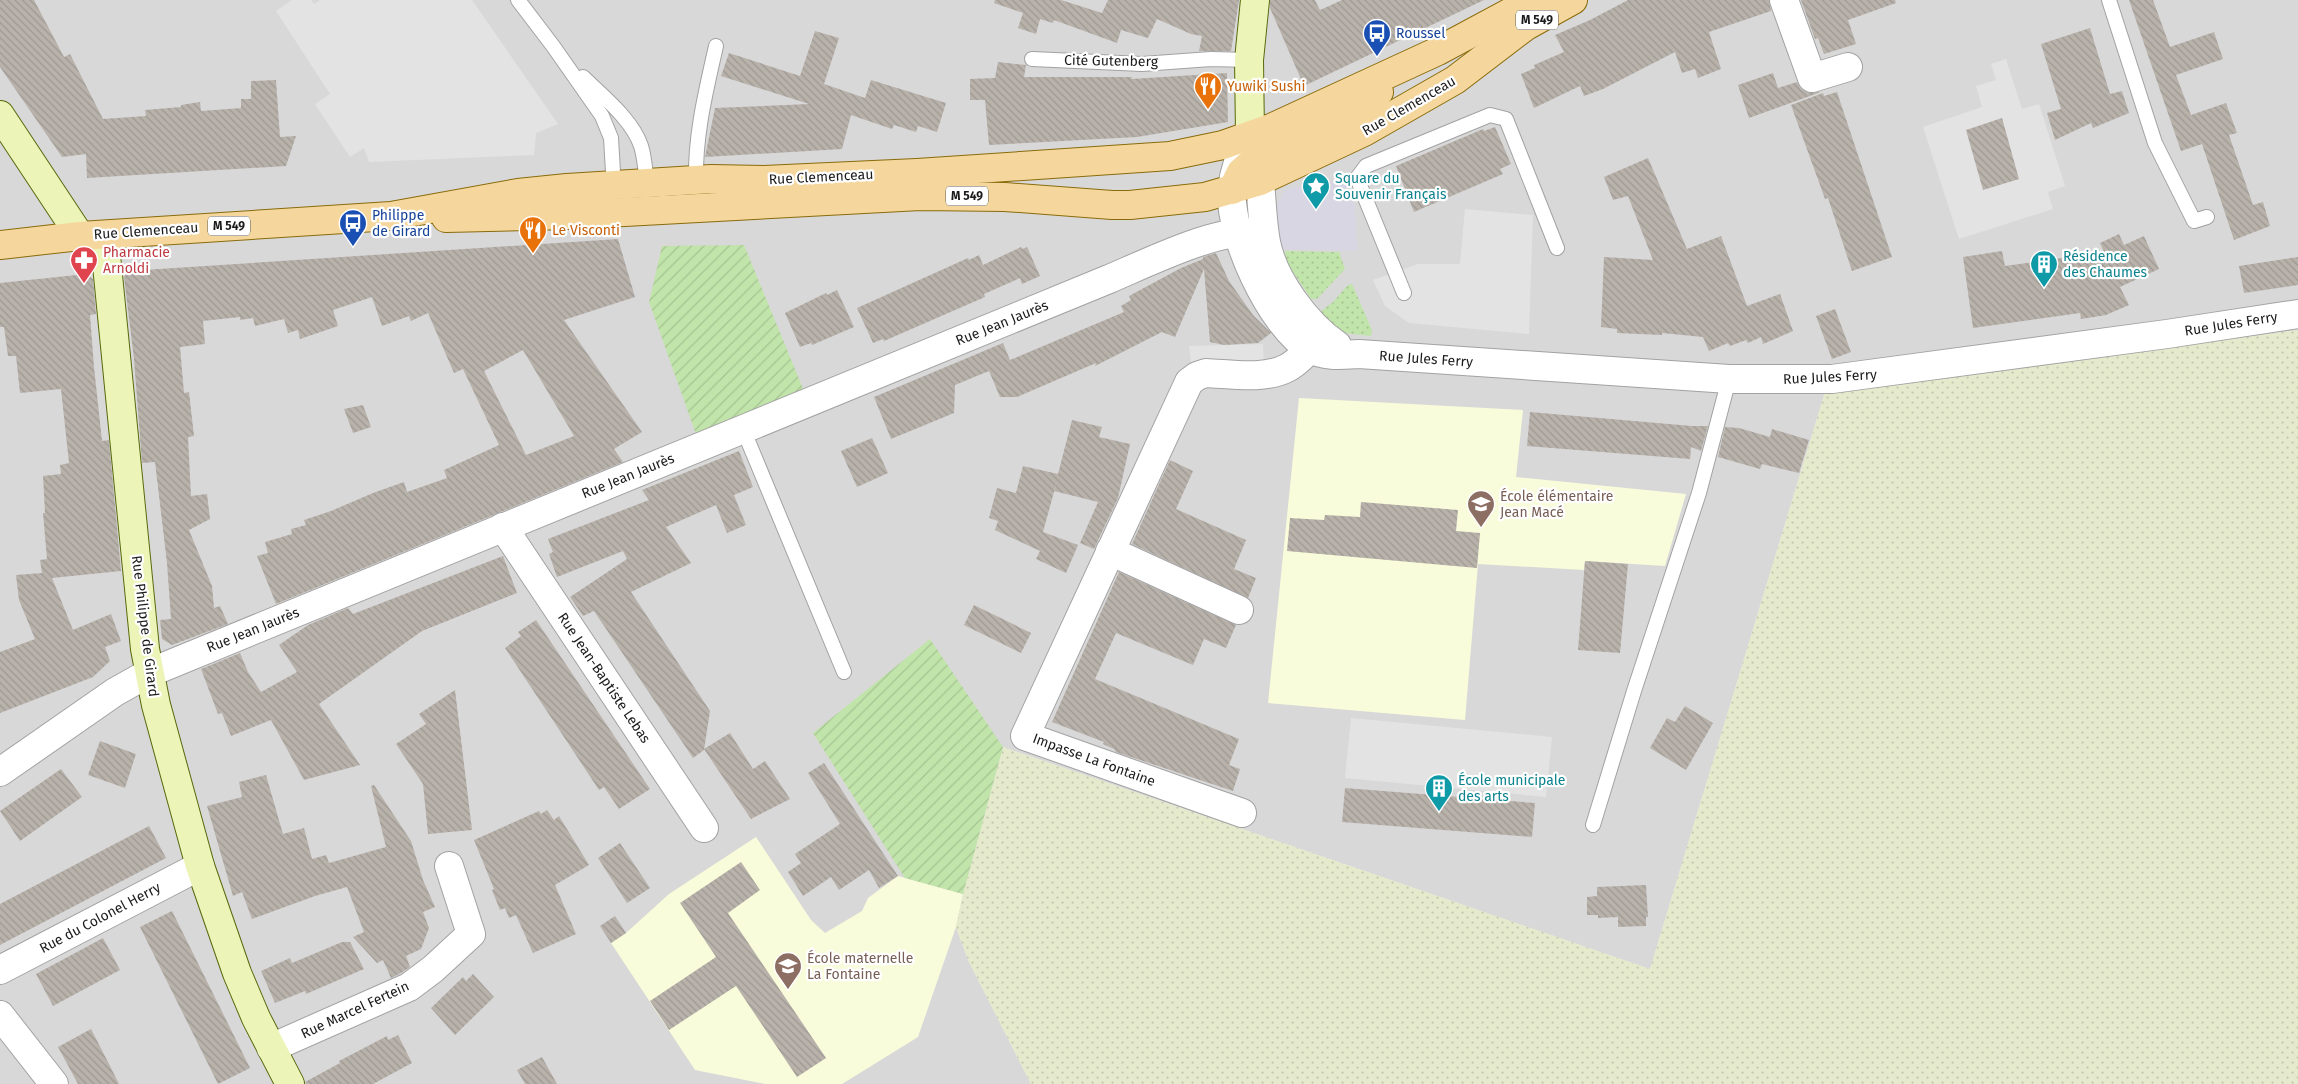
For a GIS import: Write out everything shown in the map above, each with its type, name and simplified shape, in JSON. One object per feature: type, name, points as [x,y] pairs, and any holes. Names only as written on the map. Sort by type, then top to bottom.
[{"type":"main road","points":[[1232,190],[1242,172],[1256,158],[1249,60],[1255,0]]},
{"type":"main road","name":"M 549","points":[[1256,158],[1314,131],[1362,105],[1438,51],[1533,0]]},
{"type":"main road","name":"Rue Clemenceau","points":[[391,216],[518,193],[614,185],[696,180],[801,178],[1119,160],[1194,152],[1256,158],[1341,144],[1455,80],[1526,26],[1573,0]]},
{"type":"main road","points":[[0,115],[92,235]]},
{"type":"main road","name":"Rue Clemenceau","points":[[92,235],[391,216],[483,218],[956,196],[1005,197],[1087,204],[1130,205],[1189,199],[1232,190]]},
{"type":"main road","name":"M 549","points":[[0,245],[92,235]]},
{"type":"main road","name":"Rue Philippe de Girard","points":[[92,235],[149,672],[156,705],[200,866],[237,973],[271,1048],[290,1084]]},
{"type":"street","points":[[1784,0],[1812,78],[1848,67]]},
{"type":"street","points":[[1256,158],[1269,254]]},
{"type":"street","points":[[1232,190],[1238,233],[1250,268],[1287,328],[1316,341]]},
{"type":"street","points":[[1238,233],[1257,239],[1269,254],[1284,286],[1316,341]]},
{"type":"street","name":"Rue Jean Jaurès","points":[[0,772],[115,692],[149,672],[1210,238],[1238,233]]},
{"type":"street","name":"Rue Jules Ferry","points":[[1316,341],[1329,355],[1359,354],[1729,378],[1832,379],[1890,373],[2298,314]]},
{"type":"street","name":"Impasse La Fontaine","points":[[1242,814],[1025,736],[1189,382],[1197,376],[1206,374],[1266,374],[1277,372],[1288,368],[1316,341]]},
{"type":"street","name":"Rue Jean-Baptiste Lebas","points":[[503,527],[704,828]]},
{"type":"street","points":[[1110,551],[1239,610]]},
{"type":"street","name":"Rue du Colonel Herry","points":[[0,970],[200,866]]},
{"type":"street","name":"Rue Marcel Fertein","points":[[271,1048],[409,987],[433,969],[471,934],[449,866]]},
{"type":"street","points":[[0,1015],[54,1084]]},
{"type":"lane","points":[[2109,0],[2155,143],[2194,221],[2207,217]]},
{"type":"lane","points":[[524,2],[596,107],[607,127],[612,148],[615,212]]},
{"type":"lane","points":[[553,46],[611,105],[634,133],[642,150],[648,210]]},
{"type":"lane","points":[[696,180],[696,154],[702,108],[716,46]]},
{"type":"lane","name":"Cité Gutenberg","points":[[1032,59],[1142,64],[1211,59],[1249,60]]},
{"type":"lane","points":[[1404,293],[1357,178],[1366,166],[1490,115],[1506,119],[1558,248]]},
{"type":"lane","points":[[1594,825],[1634,691],[1699,493],[1729,378]]},
{"type":"lane","points":[[743,429],[844,672]]},
{"type":"shaded area","points":[[0,0],[2298,0],[2298,330],[1825,392],[1650,969],[1003,747],[963,894],[956,927],[968,960],[1031,1084],[0,1084]]},
{"type":"shaded area","points":[[292,0],[311,0],[314,4],[320,0],[472,0],[558,124],[536,133],[534,155],[369,162],[364,148],[350,157],[315,104],[330,94],[276,11]]},
{"type":"shaded area","points":[[2006,59],[2022,109],[2039,104],[2065,186],[2048,192],[2053,209],[1959,239],[1923,127],[1982,107],[1976,86],[1996,80],[1991,64]]},
{"type":"shaded area","name":"Square du Souvenir Français","points":[[1347,179],[1355,204],[1357,251],[1279,249],[1277,204],[1286,189]]},
{"type":"shaded area","points":[[1465,209],[1533,215],[1529,334],[1409,323],[1385,306],[1373,280],[1418,264],[1460,264]]},
{"type":"shaded area","points":[[2298,330],[2298,1084],[1031,1084],[968,960],[956,927],[963,894],[1003,747],[1650,969],[1825,392]]},
{"type":"shaded area","points":[[1263,344],[1264,369],[1192,371],[1189,346]]},
{"type":"shaded area","name":"École élémentaire Jean Macé","points":[[1299,398],[1523,410],[1516,477],[1686,494],[1665,566],[1585,561],[1584,570],[1478,564],[1465,720],[1268,703]]},
{"type":"shaded area","points":[[1351,718],[1552,737],[1546,797],[1345,778]]},
{"type":"shaded area","name":"École maternelle La Fontaine","points":[[756,837],[811,920],[825,933],[862,911],[868,898],[898,876],[963,894],[956,927],[918,1037],[842,1084],[765,1084],[695,1070],[611,943],[626,933],[669,894]]},
{"type":"green space","points":[[744,245],[804,391],[697,437],[649,302],[662,246]]},
{"type":"green space","points":[[1285,251],[1339,252],[1345,269],[1317,299],[1311,299],[1285,260]]},
{"type":"green space","points":[[1352,284],[1372,330],[1371,336],[1343,333],[1320,312],[1333,302],[1348,285]]},
{"type":"green space","points":[[930,639],[1003,747],[963,894],[905,878],[813,733]]},
{"type":"building","points":[[0,0],[34,0],[64,57],[70,54],[103,119],[146,116],[145,110],[181,107],[181,105],[200,102],[201,111],[241,108],[241,99],[251,99],[251,81],[276,80],[280,137],[296,136],[286,166],[87,178],[86,154],[62,157],[0,67]]},
{"type":"building","points":[[995,0],[1061,0],[1102,13],[1108,0],[1239,0],[1231,51],[1199,51],[1202,36],[1191,34],[1157,19],[1148,38],[1121,30],[1117,43],[1054,20],[1053,23],[1040,19],[1036,34],[1018,28],[1023,13],[994,3]]},
{"type":"building","points":[[1270,0],[1315,0],[1320,10],[1342,0],[1484,0],[1304,86],[1270,8]]},
{"type":"building","points":[[1628,0],[1769,0],[1771,11],[1709,32],[1721,69],[1698,78],[1695,69],[1682,73],[1675,52],[1603,89],[1584,96],[1580,86],[1534,108],[1521,74],[1535,68],[1534,65],[1564,52],[1555,35],[1590,20]]},
{"type":"building","points":[[1801,0],[1895,0],[1896,3],[1848,20],[1856,44],[1824,54],[1818,38],[1815,39]]},
{"type":"building","points":[[2129,0],[2153,0],[2170,47],[2214,32],[2223,59],[2176,75],[2191,115],[2226,103],[2237,133],[2229,135],[2253,205],[2263,202],[2270,226],[2234,240],[2202,144],[2181,151]]},
{"type":"building","points":[[2090,28],[2110,94],[2122,91],[2129,113],[2093,128],[2091,123],[2055,140],[2047,113],[2061,109],[2041,44]]},
{"type":"building","points":[[815,31],[839,38],[824,84],[865,98],[871,80],[946,103],[937,132],[918,126],[916,132],[894,125],[892,129],[851,115],[842,149],[705,157],[715,108],[809,104],[721,76],[729,53],[800,76]]},
{"type":"building","points":[[998,62],[1026,65],[1024,77],[1132,77],[1131,79],[1227,73],[1228,122],[1137,137],[989,145],[985,100],[970,100],[970,79],[995,78]]},
{"type":"building","points":[[1773,73],[1778,88],[1797,82],[1801,89],[1808,93],[1821,92],[1749,118],[1738,85]]},
{"type":"building","points":[[1837,92],[1892,257],[1852,271],[1828,198],[1825,199],[1791,105],[1823,93],[1824,96]]},
{"type":"building","points":[[2002,118],[2019,179],[1983,190],[1966,130]]},
{"type":"building","points":[[1495,127],[1511,164],[1500,169],[1503,174],[1414,212],[1396,166],[1483,129],[1484,131]]},
{"type":"building","points":[[1648,158],[1687,249],[1721,236],[1747,306],[1780,294],[1793,331],[1763,344],[1761,337],[1748,343],[1746,340],[1730,346],[1728,343],[1709,351],[1703,337],[1662,333],[1662,335],[1617,333],[1617,329],[1601,327],[1604,257],[1653,260],[1628,196],[1613,200],[1604,177]]},
{"type":"building","name":"Résidence des Chaumes","points":[[2119,234],[2124,245],[2144,236],[2159,269],[2120,287],[2129,305],[2106,315],[2081,319],[2080,313],[1973,328],[1963,257],[2002,251],[2005,266],[2104,252],[2100,243]]},
{"type":"building","points":[[618,239],[635,297],[564,320],[642,432],[614,449],[623,462],[276,604],[257,556],[268,553],[265,542],[292,534],[291,529],[306,525],[304,520],[404,482],[407,492],[447,478],[444,470],[499,445],[463,369],[454,373],[428,313],[411,321],[409,316],[382,326],[372,297],[333,310],[338,326],[300,339],[298,330],[288,333],[284,319],[255,326],[253,318],[240,320],[240,317],[203,321],[205,344],[180,347],[184,393],[189,392],[194,436],[188,437],[191,496],[207,494],[210,519],[189,530],[212,586],[214,608],[220,606],[228,624],[172,645],[162,639],[160,620],[171,619],[167,563],[155,462],[142,463],[134,359],[124,277],[128,271]],"holes":[[[523,350],[574,436],[526,455],[484,371]]]},
{"type":"building","points":[[1021,247],[1022,249],[1027,247],[1040,276],[1022,284],[1020,278],[984,294],[985,297],[884,341],[883,339],[873,343],[857,308],[968,258],[969,260],[979,255],[983,265]]},
{"type":"building","points":[[1216,253],[1229,281],[1253,315],[1271,333],[1258,343],[1224,345],[1210,342],[1204,269],[1175,337],[1162,332],[1095,366],[1096,363],[1017,397],[1000,397],[989,371],[955,385],[954,413],[891,439],[874,397],[1003,343],[1010,360],[1124,312],[1121,306],[1131,300],[1129,296],[1181,268],[1203,259],[1203,257]]},
{"type":"building","points":[[2298,257],[2298,285],[2244,293],[2239,266]]},
{"type":"building","points":[[86,274],[93,279],[96,314],[90,315],[94,367],[102,441],[109,440],[121,571],[52,578],[73,630],[111,614],[121,641],[105,647],[110,661],[93,677],[0,713],[0,652],[35,639],[19,600],[16,575],[42,573],[40,560],[47,559],[43,513],[45,513],[43,476],[61,474],[60,465],[69,463],[61,389],[20,393],[16,356],[8,356],[4,327],[0,327],[0,283]]},
{"type":"building","points":[[837,290],[854,327],[812,345],[811,343],[800,347],[785,313],[826,293],[827,295]]},
{"type":"building","points":[[1835,309],[1851,352],[1832,359],[1816,316]]},
{"type":"building","points":[[363,405],[371,427],[353,433],[344,409]]},
{"type":"building","points":[[1530,412],[1708,426],[1701,451],[1691,447],[1690,459],[1527,446]]},
{"type":"building","points":[[1072,420],[1102,427],[1099,437],[1130,444],[1118,498],[1094,549],[1080,543],[1098,502],[1054,491],[1043,532],[1078,545],[1066,573],[1036,559],[1040,551],[995,530],[998,521],[989,518],[997,488],[1016,493],[1023,466],[1058,474]]},
{"type":"building","points":[[1725,427],[1739,428],[1770,437],[1772,429],[1809,440],[1799,473],[1762,464],[1760,469],[1718,457]]},
{"type":"building","points":[[872,438],[888,473],[857,487],[841,451]]},
{"type":"building","points":[[739,451],[753,487],[734,495],[746,525],[727,533],[716,505],[666,527],[691,563],[631,592],[710,711],[704,750],[693,758],[594,611],[583,616],[570,597],[627,559],[623,551],[557,577],[549,554],[553,552],[548,539],[649,500],[642,490]]},
{"type":"building","points":[[1170,460],[1193,471],[1176,509],[1246,540],[1234,569],[1256,578],[1248,598],[1132,544]]},
{"type":"building","points":[[1361,502],[1458,510],[1456,531],[1480,533],[1477,568],[1287,551],[1290,518],[1324,520],[1325,515],[1360,517]]},
{"type":"building","points":[[503,556],[517,593],[422,631],[319,704],[360,765],[304,780],[271,720],[231,736],[222,713],[218,714],[201,669],[240,653],[248,672],[261,692],[297,672],[279,645],[308,625],[348,608],[353,614]]},
{"type":"building","points":[[1585,561],[1628,564],[1620,653],[1578,650]]},
{"type":"building","points":[[1119,572],[1236,625],[1226,648],[1204,639],[1193,665],[1116,633],[1095,679],[1239,739],[1229,765],[1240,769],[1233,791],[1116,752],[1114,749],[1103,744],[1104,742],[1052,722]]},
{"type":"building","points":[[974,605],[1031,633],[1021,653],[964,625]]},
{"type":"building","points":[[536,620],[650,789],[619,809],[604,787],[599,790],[505,648],[521,636],[518,632]]},
{"type":"building","points":[[455,690],[472,830],[428,834],[423,784],[396,744],[426,724],[419,714]]},
{"type":"building","points":[[1685,706],[1713,723],[1686,770],[1650,748],[1667,718],[1675,722]]},
{"type":"building","points":[[730,733],[753,769],[765,761],[790,799],[751,819],[704,749]]},
{"type":"building","points":[[100,741],[136,754],[125,788],[88,775]]},
{"type":"building","points":[[824,763],[898,876],[879,888],[869,870],[839,890],[831,877],[803,896],[788,872],[801,863],[795,854],[840,824],[808,773]]},
{"type":"building","points":[[61,769],[82,797],[20,841],[0,811]]},
{"type":"building","points":[[266,775],[283,834],[304,828],[312,859],[326,855],[329,863],[386,847],[371,786],[374,785],[411,841],[423,880],[435,907],[423,912],[429,928],[421,949],[406,956],[410,967],[391,978],[383,960],[377,963],[353,937],[364,932],[347,887],[315,896],[252,919],[242,892],[233,896],[207,806],[242,797],[239,782]]},
{"type":"building","name":"École municipale des arts","points":[[1345,788],[1535,803],[1532,837],[1342,822]]},
{"type":"building","points":[[547,810],[554,820],[559,816],[589,865],[555,885],[576,934],[533,953],[516,915],[509,918],[505,908],[500,910],[492,890],[494,889],[474,840],[539,811],[541,814]]},
{"type":"building","points":[[149,826],[166,858],[0,945],[0,904]]},
{"type":"building","points":[[620,843],[650,888],[627,903],[598,858]]},
{"type":"building","points":[[741,862],[760,890],[728,913],[826,1058],[797,1077],[736,986],[669,1030],[650,1001],[716,957],[680,903]]},
{"type":"building","points":[[1646,885],[1648,917],[1646,917],[1646,926],[1618,927],[1618,917],[1598,918],[1598,915],[1587,915],[1587,897],[1597,896],[1597,887]]},
{"type":"building","points":[[172,911],[250,1068],[218,1084],[140,927]]},
{"type":"building","points":[[615,916],[626,933],[611,943],[600,926]]},
{"type":"building","points":[[103,938],[120,970],[53,1006],[36,974]]},
{"type":"building","points":[[342,942],[350,942],[364,969],[306,994],[305,991],[275,1003],[261,971],[290,958],[292,963]]},
{"type":"building","points":[[473,974],[494,997],[455,1035],[431,1008],[463,977],[466,981]]},
{"type":"building","points":[[91,1029],[119,1084],[78,1084],[58,1047]]},
{"type":"building","points":[[398,1035],[412,1063],[373,1084],[306,1084],[305,1082],[340,1063],[339,1061],[387,1036],[388,1040]]},
{"type":"building","points":[[542,1057],[557,1084],[525,1084],[517,1070]]},
{"type":"place","name":"Roussel","points":[[1377,57]]},
{"type":"place","name":"Yuwiki Sushi","points":[[1208,110]]},
{"type":"place","name":"Square du Souvenir Français","points":[[1316,210]]},
{"type":"place","name":"Philippe de Girard","points":[[353,247]]},
{"type":"place","name":"Le Visconti","points":[[533,254]]},
{"type":"place","name":"Pharmacie Arnoldi","points":[[84,284]]},
{"type":"place","name":"Résidence des Chaumes","points":[[2044,288]]},
{"type":"place","name":"École élémentaire Jean Macé","points":[[1481,528]]},
{"type":"place","name":"École municipale des arts","points":[[1439,812]]},
{"type":"place","name":"École maternelle La Fontaine","points":[[788,990]]}]
